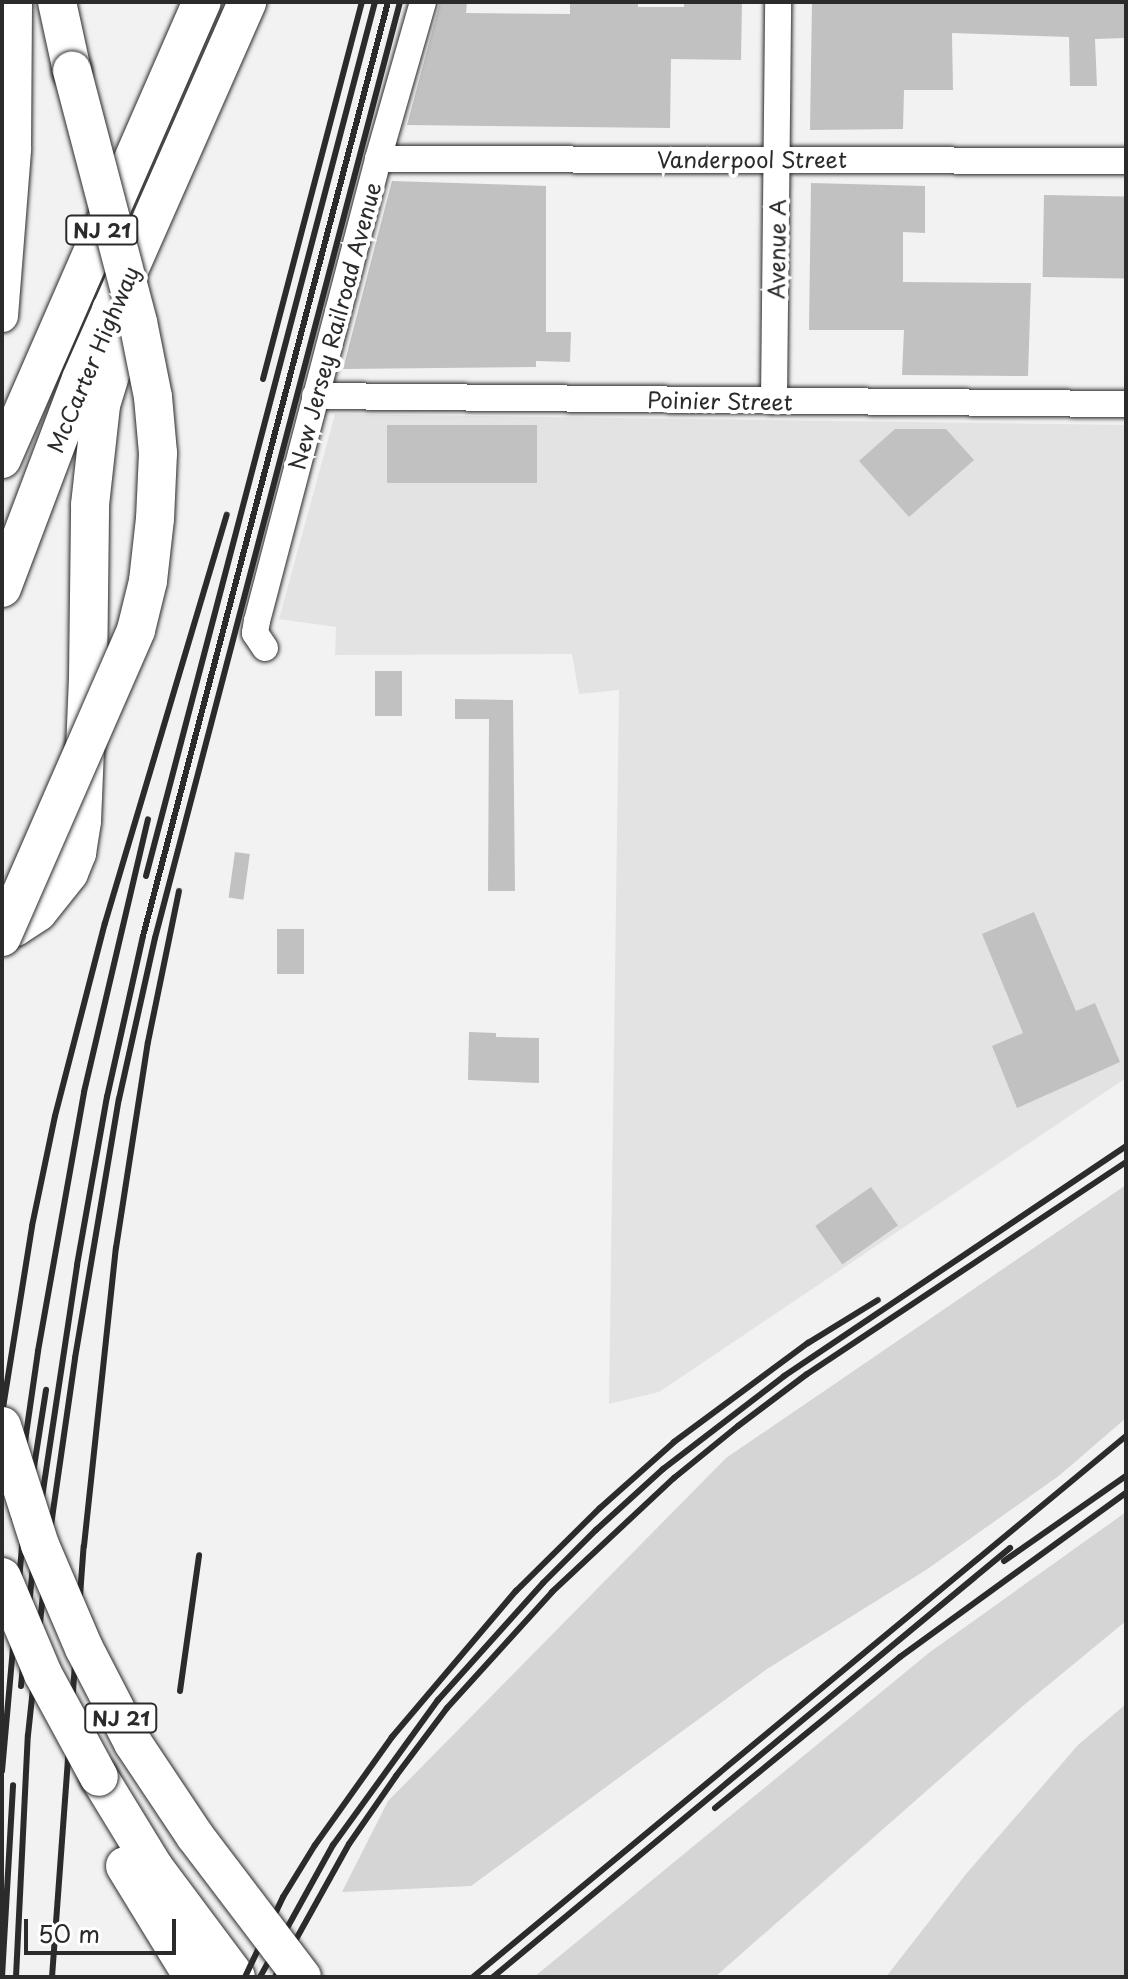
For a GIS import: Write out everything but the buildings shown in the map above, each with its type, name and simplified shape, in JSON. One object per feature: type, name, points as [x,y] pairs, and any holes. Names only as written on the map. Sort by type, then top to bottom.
[{"type":"highway","points":[[2,934],[136,630],[148,581],[155,519],[158,453],[153,397],[138,322],[57,2]]},
{"type":"highway","name":"McCarter Highway","points":[[2,459],[202,2]]},
{"type":"highway","name":"McCarter Highway","points":[[2,588],[39,483],[111,310],[179,164],[247,2]]},
{"type":"highway","points":[[2,934],[38,912],[69,873],[77,853],[82,821],[88,678],[90,505],[101,405],[112,368],[111,310]]},
{"type":"highway","name":"NJ 21","points":[[2,1426],[40,1545],[84,1648],[133,1743],[195,1836],[302,1977]]},
{"type":"highway","name":"NJ 21","points":[[2,1577],[43,1674],[99,1777],[154,1867],[236,1977]]},
{"type":"highway","points":[[99,1777],[108,1838],[193,1977]]},
{"type":"main road","points":[[2,316],[7,284],[16,2]]},
{"type":"street","name":"New Jersey Railroad Avenue","points":[[265,648],[255,633],[378,159],[423,2]]},
{"type":"street","name":"Avenue A","points":[[774,400],[778,2]]},
{"type":"street","name":"Vanderpool Street","points":[[378,159],[1126,161]]},
{"type":"street","name":"Poinier Street","points":[[315,396],[1126,404]]},
{"type":"shaded area","points":[[335,414],[1126,425],[1126,1078],[659,1392],[609,1404],[619,690],[579,694],[572,654],[335,655],[336,627],[279,619]]},
{"type":"shaded area","points":[[1126,1185],[1126,1418],[1060,1475],[926,1570],[767,1669],[471,1886],[342,1892],[388,1801],[726,1458]]},
{"type":"shaded area","points":[[1126,1512],[1126,1621],[1024,1705],[715,1977],[534,1977],[930,1652]]},
{"type":"shaded area","points":[[1126,1704],[1126,1977],[886,1977],[966,1874],[1078,1745]]},
{"type":"railway","points":[[263,379],[362,2]]},
{"type":"railway","points":[[146,876],[375,2]]},
{"type":"railway","points":[[21,1686],[36,1537],[77,1265],[107,1097],[143,936],[388,2]]},
{"type":"railway","points":[[16,1977],[28,1735],[49,1539],[75,1358],[119,1099],[155,938],[400,2]]},
{"type":"railway","points":[[2,1414],[32,1226],[55,1116],[105,923],[227,515]]},
{"type":"railway","points":[[14,1518],[38,1351],[84,1092],[148,819]]},
{"type":"railway","points":[[52,1977],[84,1546],[116,1248],[148,1042],[179,891]]},
{"type":"railway","points":[[260,1977],[333,1845],[438,1700],[543,1583],[596,1530],[663,1469],[784,1376],[1126,1146]]},
{"type":"railway","points":[[275,1977],[349,1844],[396,1776],[447,1708],[552,1592],[674,1478],[807,1374],[1126,1162]]},
{"type":"railway","points":[[245,1977],[283,1897],[315,1845],[392,1737],[516,1591],[600,1508],[674,1442],[808,1343],[878,1300]]},
{"type":"railway","points":[[2,1771],[23,1537],[46,1390]]},
{"type":"railway","points":[[473,1977],[1126,1436]]},
{"type":"railway","points":[[1004,1561],[1126,1476]]},
{"type":"railway","points":[[715,1808],[900,1657],[1126,1493]]},
{"type":"railway","points":[[493,1977],[1010,1548]]},
{"type":"railway","points":[[180,1691],[199,1555]]},
{"type":"railway","points":[[2,1977],[13,1785]]}]
